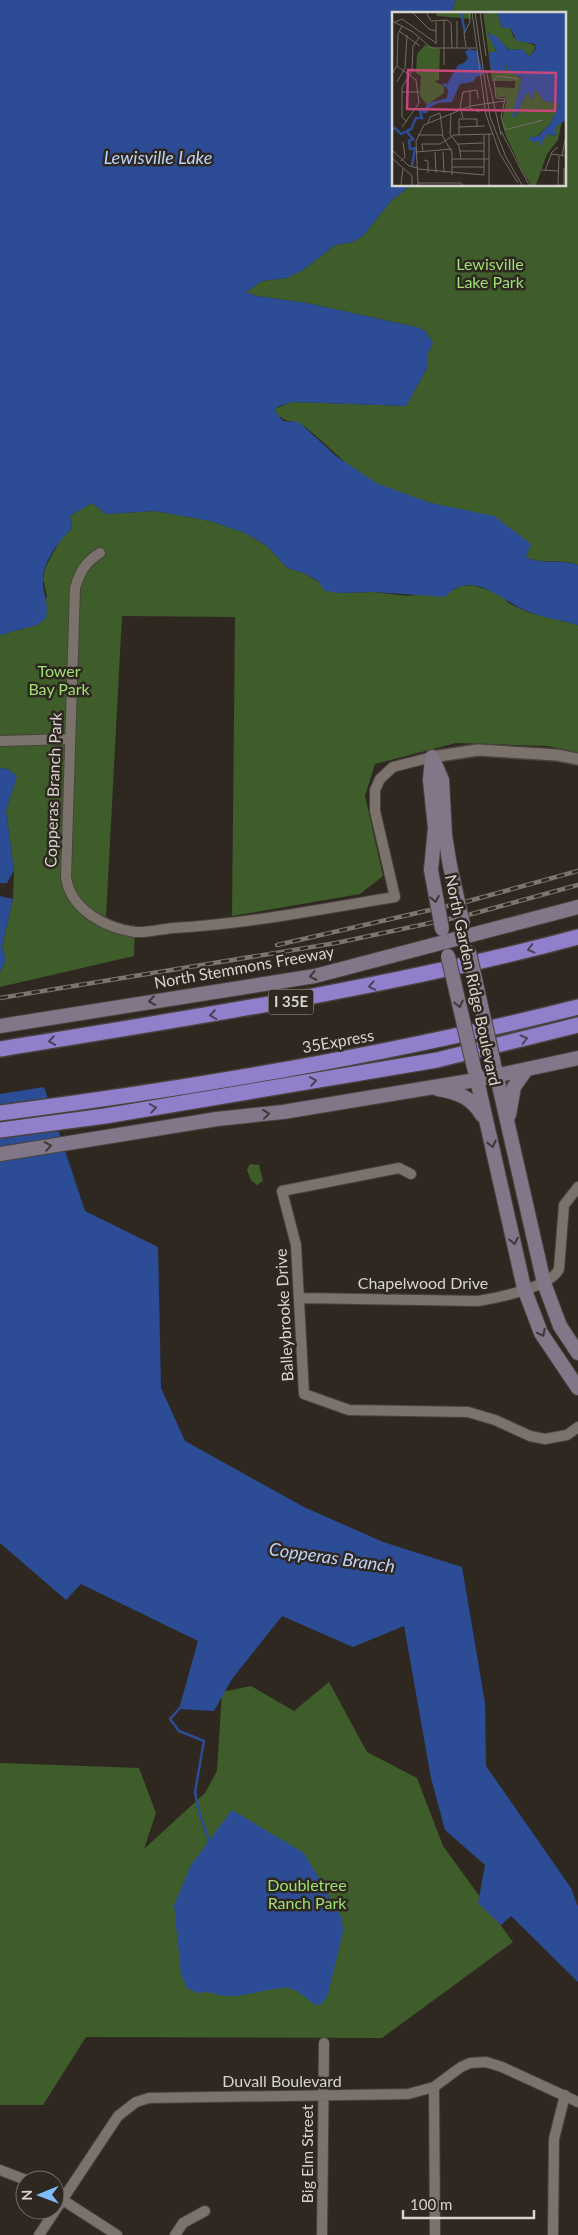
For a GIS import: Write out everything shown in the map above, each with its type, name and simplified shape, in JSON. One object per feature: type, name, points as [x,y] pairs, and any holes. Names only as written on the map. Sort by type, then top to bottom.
[{"type":"highway","name":"I 35E","points":[[0,1049],[320,996],[424,975],[578,937]]},
{"type":"highway","name":"35Express","points":[[0,1113],[103,1100],[438,1041],[578,1007]]},
{"type":"highway","points":[[0,1130],[105,1116],[437,1060],[578,1025]]},
{"type":"main road","name":"North Garden Ridge Boulevard","points":[[432,757],[442,780],[445,835],[450,866],[544,1283],[560,1326],[578,1353]]},
{"type":"main road","name":"North Garden Ridge Boulevard","points":[[432,757],[430,780],[435,828],[431,870],[443,934],[524,1288],[541,1333],[578,1388]]},
{"type":"main road","name":"North Stemmons Freeway","points":[[0,1026],[314,976],[443,934],[578,907]]},
{"type":"main road","points":[[0,1154],[217,1119],[283,1112],[430,1088],[496,1069],[526,1070],[578,1058]]},
{"type":"main road","points":[[508,1123],[514,1087],[526,1070]]},
{"type":"main road","points":[[430,1088],[466,1096],[476,1106],[487,1123]]},
{"type":"street","name":"Copperas Branch Park","points":[[100,553],[80,570],[75,588],[67,887],[83,909],[103,924],[135,932],[209,925],[395,897],[375,811],[375,790],[380,779],[393,767],[432,757]]},
{"type":"street","points":[[0,741],[70,739]]},
{"type":"street","points":[[432,757],[478,750],[557,755],[578,759]]},
{"type":"street","name":"Balleybrooke Drive","points":[[411,1174],[399,1168],[282,1191],[296,1245],[301,1298],[304,1394],[356,1410],[468,1412],[495,1420],[530,1436],[545,1439],[567,1435],[578,1427]]},
{"type":"street","points":[[544,1283],[557,1274],[559,1270],[564,1205],[578,1187]]},
{"type":"street","name":"Chapelwood Drive","points":[[301,1298],[478,1301],[544,1283]]},
{"type":"street","name":"Big Elm Street","points":[[322,2235],[324,2043]]},
{"type":"street","name":"Duvall Boulevard","points":[[65,2190],[118,2116],[136,2102],[160,2097],[408,2094],[434,2087],[461,2067],[470,2063],[486,2062],[502,2066],[578,2102]]},
{"type":"street","points":[[434,2087],[435,2235]]},
{"type":"street","points":[[553,2235],[554,2139],[565,2095]]},
{"type":"street","points":[[0,2170],[15,2176]]},
{"type":"street","points":[[65,2202],[117,2235]]},
{"type":"street","points":[[175,2235],[183,2222],[205,2211]]},
{"type":"street","name":"Duvall Boulevard","points":[[38,2235],[47,2220]]},
{"type":"green space","name":"Lewisville Lake Park","points":[[456,0],[578,0],[578,565],[565,562],[538,561],[526,557],[530,544],[513,533],[475,517],[397,492],[368,479],[358,473],[301,424],[281,418],[274,409],[292,402],[406,406],[427,368],[427,355],[433,343],[425,331],[416,327],[307,303],[257,296],[246,292],[262,281],[287,278],[303,270],[335,245],[353,242],[363,236],[390,202],[410,186],[566,186],[566,12],[452,12]]},
{"type":"green space","name":"Tower Bay Park","points":[[92,503],[106,514],[155,511],[210,521],[245,533],[267,546],[287,568],[304,573],[337,593],[374,592],[407,596],[451,591],[461,586],[472,585],[498,593],[510,604],[530,613],[578,625],[578,753],[549,746],[456,743],[375,764],[365,796],[383,876],[360,894],[232,916],[235,617],[122,616],[106,917],[123,925],[135,925],[134,956],[0,987],[0,972],[6,960],[2,946],[13,899],[14,870],[6,811],[17,776],[8,769],[0,768],[0,635],[37,625],[47,596],[43,579],[46,566],[60,540],[72,528],[70,516]]},
{"type":"green space","points":[[250,1164],[259,1165],[263,1181],[257,1185],[251,1180],[247,1170]]},
{"type":"green space","name":"Doubletree Ranch Park","points":[[329,1682],[367,1752],[417,1778],[443,1846],[513,1942],[382,2038],[86,2037],[43,2105],[0,2105],[0,1763],[139,1768],[156,1813],[144,1849],[205,1793],[217,1771],[222,1692],[251,1686],[294,1711]]},
{"type":"water","name":"Lewisville Lake","points":[[0,0],[456,0],[452,12],[392,12],[392,186],[410,186],[390,202],[363,236],[353,242],[335,245],[303,270],[287,278],[262,281],[246,292],[257,296],[307,303],[416,327],[425,331],[433,343],[427,355],[427,368],[406,406],[293,402],[279,406],[274,410],[283,421],[299,422],[336,456],[376,483],[431,503],[494,516],[531,544],[526,557],[539,561],[565,562],[578,565],[578,625],[529,612],[498,595],[476,586],[466,585],[455,589],[445,597],[325,591],[318,581],[304,573],[287,568],[267,546],[245,533],[210,521],[155,511],[106,514],[92,503],[70,516],[72,528],[57,545],[46,565],[43,584],[47,606],[46,618],[37,625],[0,635]]},
{"type":"water","points":[[0,768],[8,769],[17,776],[6,811],[14,870],[7,883],[0,883]]},
{"type":"water","points":[[0,896],[13,899],[2,946],[6,960],[0,972]]},
{"type":"water","name":"Copperas Branch","points":[[44,1087],[85,1211],[158,1247],[161,1388],[185,1441],[304,1507],[383,1542],[462,1567],[485,1703],[486,1766],[571,1888],[578,1907],[578,1982],[511,1916],[501,1925],[478,1903],[485,1865],[445,1830],[431,1778],[404,1626],[353,1647],[282,1616],[232,1679],[214,1711],[179,1709],[198,1641],[81,1584],[66,1600],[0,1543],[0,1094]]},
{"type":"water","points":[[232,1810],[304,1853],[342,1918],[343,1932],[328,1994],[322,2004],[315,2005],[300,1993],[289,1988],[278,1988],[238,1996],[226,1996],[207,1992],[197,1993],[187,1988],[181,1974],[174,1905],[191,1865]]},
{"type":"waterway","points":[[180,1708],[170,1719],[179,1731],[204,1741],[195,1792],[199,1812],[209,1840]]},
{"type":"railway","points":[[277,945],[465,902],[578,871]]},
{"type":"railway","points":[[0,998],[336,943],[468,915],[578,885]]}]
